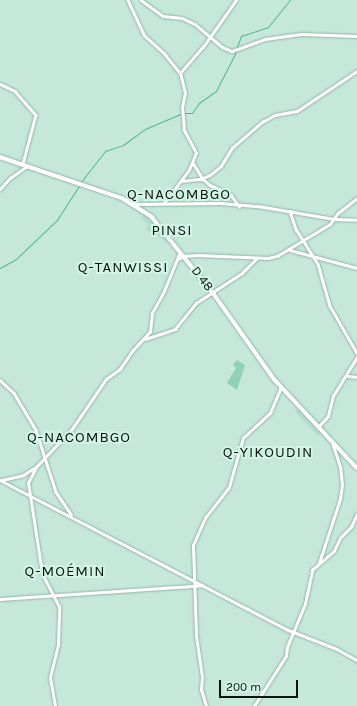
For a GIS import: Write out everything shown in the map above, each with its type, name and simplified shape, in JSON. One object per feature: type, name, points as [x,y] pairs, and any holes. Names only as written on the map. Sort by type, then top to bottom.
[{"type":"street","points":[[128,0],[144,35],[164,53],[180,74],[184,93],[182,108],[184,130],[196,148],[193,163],[164,203]]},
{"type":"street","points":[[141,0],[159,14],[182,18],[210,35],[222,47],[236,51],[265,39],[301,34],[357,36]]},
{"type":"street","points":[[180,74],[236,0]]},
{"type":"street","points":[[180,181],[202,179],[216,170],[232,148],[262,122],[275,115],[297,111],[357,71]]},
{"type":"street","points":[[0,84],[15,91],[36,115],[22,164]]},
{"type":"street","name":"D 48","points":[[0,156],[94,188],[132,204],[157,222],[211,291],[281,387],[357,468]]},
{"type":"street","points":[[193,163],[202,179],[210,185],[231,195],[239,206]]},
{"type":"street","points":[[0,189],[10,178],[27,166]]},
{"type":"street","points":[[178,259],[184,256],[271,258],[290,250],[330,224],[357,198]]},
{"type":"street","points":[[132,204],[164,203],[239,206],[290,211],[334,219],[357,220]]},
{"type":"street","points":[[290,211],[302,241],[314,257],[330,306],[357,353]]},
{"type":"street","points":[[290,250],[357,268]]},
{"type":"street","points":[[1,480],[24,475],[45,459],[72,429],[106,379],[120,369],[132,351],[145,339],[152,326],[152,313],[178,259],[180,251]]},
{"type":"street","points":[[145,339],[175,329],[196,303],[211,291],[242,273],[257,258]]},
{"type":"street","points":[[318,426],[328,416],[333,396],[348,376],[357,357]]},
{"type":"street","points":[[348,376],[357,377]]},
{"type":"street","points":[[0,380],[19,401],[36,430],[45,459],[51,470],[56,492],[72,516]]},
{"type":"street","points":[[206,706],[201,690],[202,677],[196,636],[192,566],[194,539],[204,518],[229,487],[243,438],[270,413],[281,387]]},
{"type":"street","points":[[319,563],[340,499],[342,485],[340,466],[330,439]]},
{"type":"street","points":[[36,467],[28,483],[28,495],[42,573],[55,596],[60,621],[58,644],[50,677],[55,706]]},
{"type":"street","points":[[1,480],[72,516],[129,549],[203,585],[293,632],[337,649],[357,660]]},
{"type":"street","points":[[254,706],[286,656],[293,632],[305,604],[312,570],[334,551],[340,538],[348,532],[357,514]]},
{"type":"street","points":[[0,599],[203,585]]},
{"type":"shaded area","points":[[145,212],[152,217],[173,242],[170,244],[145,229],[148,224],[141,219]]},
{"type":"shaded area","points":[[237,360],[245,365],[237,390],[227,383],[236,368],[233,365]]},
{"type":"shaded area","points":[[300,407],[323,431],[318,436],[295,412]]},
{"type":"waterway","points":[[237,47],[241,36],[268,27],[290,0]]},
{"type":"waterway","points":[[184,113],[192,113],[199,103],[216,91],[237,50]]},
{"type":"waterway","points":[[0,268],[16,259],[57,220],[84,178],[105,151],[123,145],[145,129],[181,114]]},
{"type":"district","name":"Q-NACOMBGO","points":[[179,195]]},
{"type":"district","name":"PINSI","points":[[172,231]]},
{"type":"district","name":"Q-TANWISSI","points":[[123,268]]},
{"type":"district","name":"Q-NACOMBGO","points":[[79,438]]},
{"type":"district","name":"Q-YIKOUDIN","points":[[268,453]]},
{"type":"district","name":"Q-MOÉMIN","points":[[65,572]]}]
